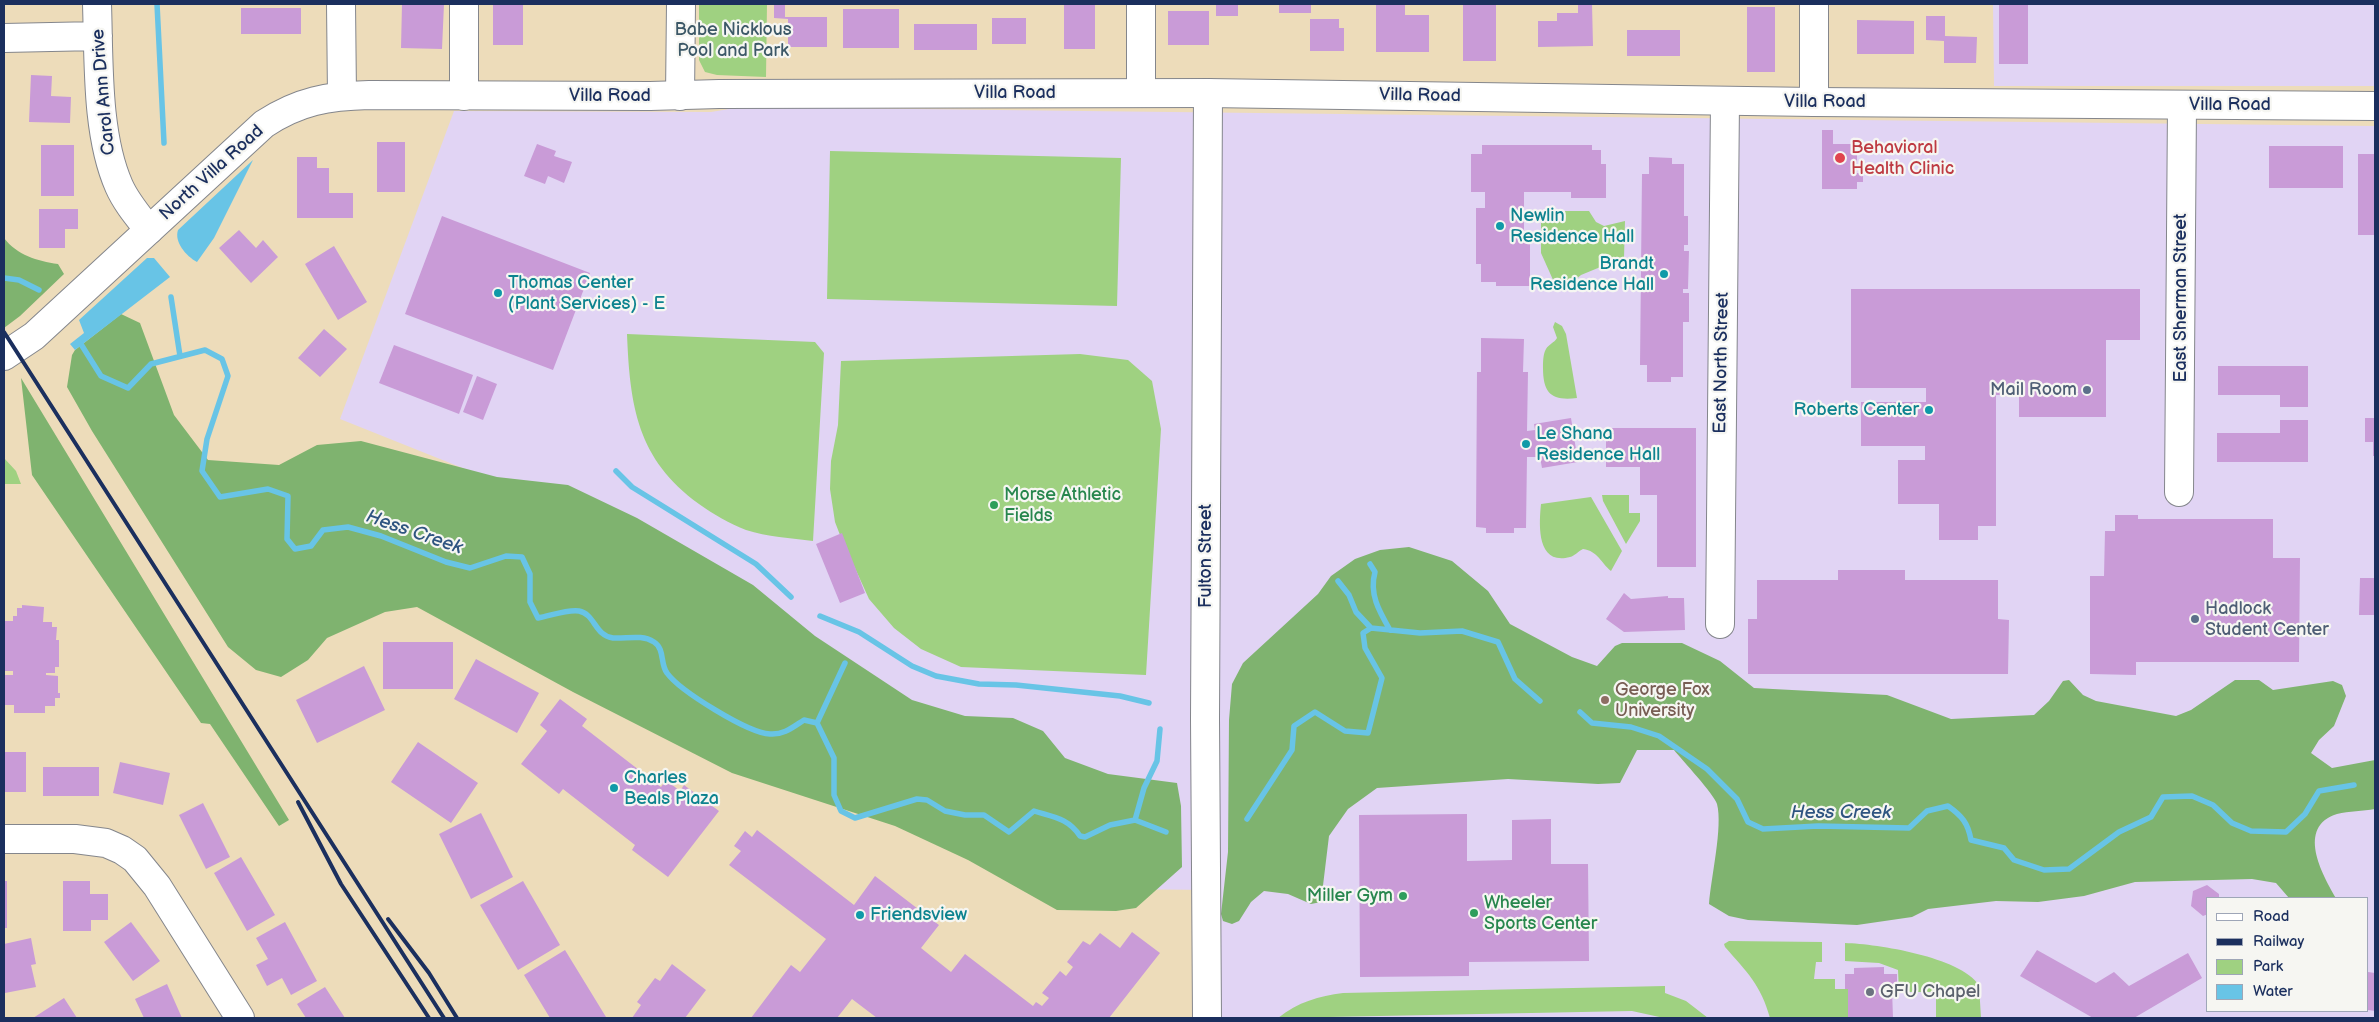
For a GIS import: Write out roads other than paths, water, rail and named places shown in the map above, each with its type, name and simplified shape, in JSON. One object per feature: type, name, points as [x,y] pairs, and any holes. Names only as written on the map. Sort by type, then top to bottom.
[{"type":"street","name":"Carol Ann Drive","points":[[97,4],[104,135],[111,164],[120,187],[149,230]]},
{"type":"street","points":[[341,4],[342,96]]},
{"type":"street","points":[[464,4],[464,96]]},
{"type":"street","points":[[680,96],[681,4]]},
{"type":"street","points":[[1141,4],[1141,93]]},
{"type":"street","points":[[1814,4],[1814,102]]},
{"type":"street","points":[[4,38],[98,36]]},
{"type":"street","name":"Villa Road","points":[[464,96],[1208,93],[1814,102],[2375,106]]},
{"type":"street","name":"Fulton Street","points":[[1207,1018],[1205,710],[1208,93]]},
{"type":"street","name":"North Villa Road","points":[[4,356],[34,336],[264,124],[287,110],[319,98],[342,96],[464,96]]},
{"type":"street","name":"East North Street","points":[[1720,624],[1725,101]]},
{"type":"street","name":"East Sherman Street","points":[[2179,492],[2182,104]]},
{"type":"street","points":[[4,839],[75,839],[106,843],[122,850],[135,859],[157,886],[240,1018]]},
{"type":"water","points":[[253,160],[214,238],[197,262],[179,244],[178,230]]},
{"type":"water","points":[[147,258],[154,258],[170,277],[75,350],[70,344],[84,333],[79,320]]},
{"type":"waterway","points":[[157,4],[164,143]]},
{"type":"waterway","name":"Hess Creek","points":[[4,278],[19,280],[39,290]]},
{"type":"waterway","points":[[171,297],[180,356]]},
{"type":"waterway","name":"Hess Creek","points":[[79,341],[101,376],[128,388],[151,364],[205,350],[222,359],[228,376],[207,439],[202,471],[220,497],[268,489],[288,496],[287,539],[295,549],[311,546],[323,530],[348,527],[381,536],[446,562],[470,568],[506,556],[522,557],[530,574],[530,602],[538,618],[564,612],[579,611],[589,616],[602,633],[607,636],[613,638],[639,637],[654,642],[660,649],[667,673],[674,681],[715,710],[746,727],[760,732],[775,734],[788,730],[804,720],[817,723],[834,758],[834,795],[841,811],[855,818],[917,799],[927,800],[945,811],[965,815],[984,815],[1009,832],[1034,811],[1065,822],[1080,836],[1085,837],[1110,825],[1135,820],[1166,832]]},
{"type":"waterway","points":[[616,471],[632,487],[756,564],[791,597]]},
{"type":"waterway","points":[[1370,564],[1375,572],[1373,588],[1376,602],[1390,630]]},
{"type":"waterway","points":[[1338,581],[1349,595],[1356,612],[1371,628]]},
{"type":"waterway","points":[[820,616],[859,632],[912,666],[936,676],[979,684],[1016,685],[1120,696],[1149,703]]},
{"type":"waterway","name":"Hess Creek","points":[[1247,819],[1292,750],[1294,726],[1315,712],[1345,731],[1368,733],[1382,678],[1365,648],[1363,633],[1371,628],[1420,633],[1462,631],[1498,642],[1515,679],[1540,701]]},
{"type":"waterway","points":[[817,723],[845,663]]},
{"type":"waterway","name":"Hess Creek","points":[[1580,712],[1592,723],[1631,727],[1659,736],[1707,769],[1737,799],[1748,822],[1763,829],[1818,826],[1909,828],[1927,811],[1948,806],[1964,820],[1971,840],[2004,848],[2014,860],[2044,870],[2069,869],[2119,832],[2151,817],[2163,797],[2192,796],[2213,805],[2232,823],[2251,831],[2286,832],[2305,814],[2319,791],[2354,785]]},
{"type":"waterway","points":[[1135,820],[1144,788],[1157,761],[1160,729]]},
{"type":"railway","points":[[4,332],[444,1018]]},
{"type":"railway","points":[[298,802],[341,884],[429,1018]]},
{"type":"railway","points":[[388,919],[429,973],[457,1018]]},
{"type":"place","name":"Behavioral Health Clinic","points":[[1840,158]]},
{"type":"place","name":"Newlin Residence Hall","points":[[1500,226]]},
{"type":"place","name":"Brandt Residence Hall","points":[[1664,274]]},
{"type":"place","name":"Thomas Center (Plant Services) - E","points":[[498,293]]},
{"type":"place","name":"Mail Room","points":[[2087,390]]},
{"type":"place","name":"Roberts Center","points":[[1929,410]]},
{"type":"place","name":"Le Shana Residence Hall","points":[[1526,444]]},
{"type":"place","name":"Morse Athletic Fields","points":[[994,505]]},
{"type":"place","name":"Hadlock Student Center","points":[[2195,619]]},
{"type":"place","name":"George Fox University","points":[[1605,700]]},
{"type":"place","name":"Charles Beals Plaza","points":[[614,788]]},
{"type":"place","name":"Miller Gym","points":[[1403,896]]},
{"type":"place","name":"Wheeler Sports Center","points":[[1474,913]]},
{"type":"place","name":"Friendsview","points":[[860,915]]},
{"type":"place","name":"GFU Chapel","points":[[1870,992]]},
{"type":"park label","name":"Babe Nicklous Pool and Park","points":[[733,40]]}]
